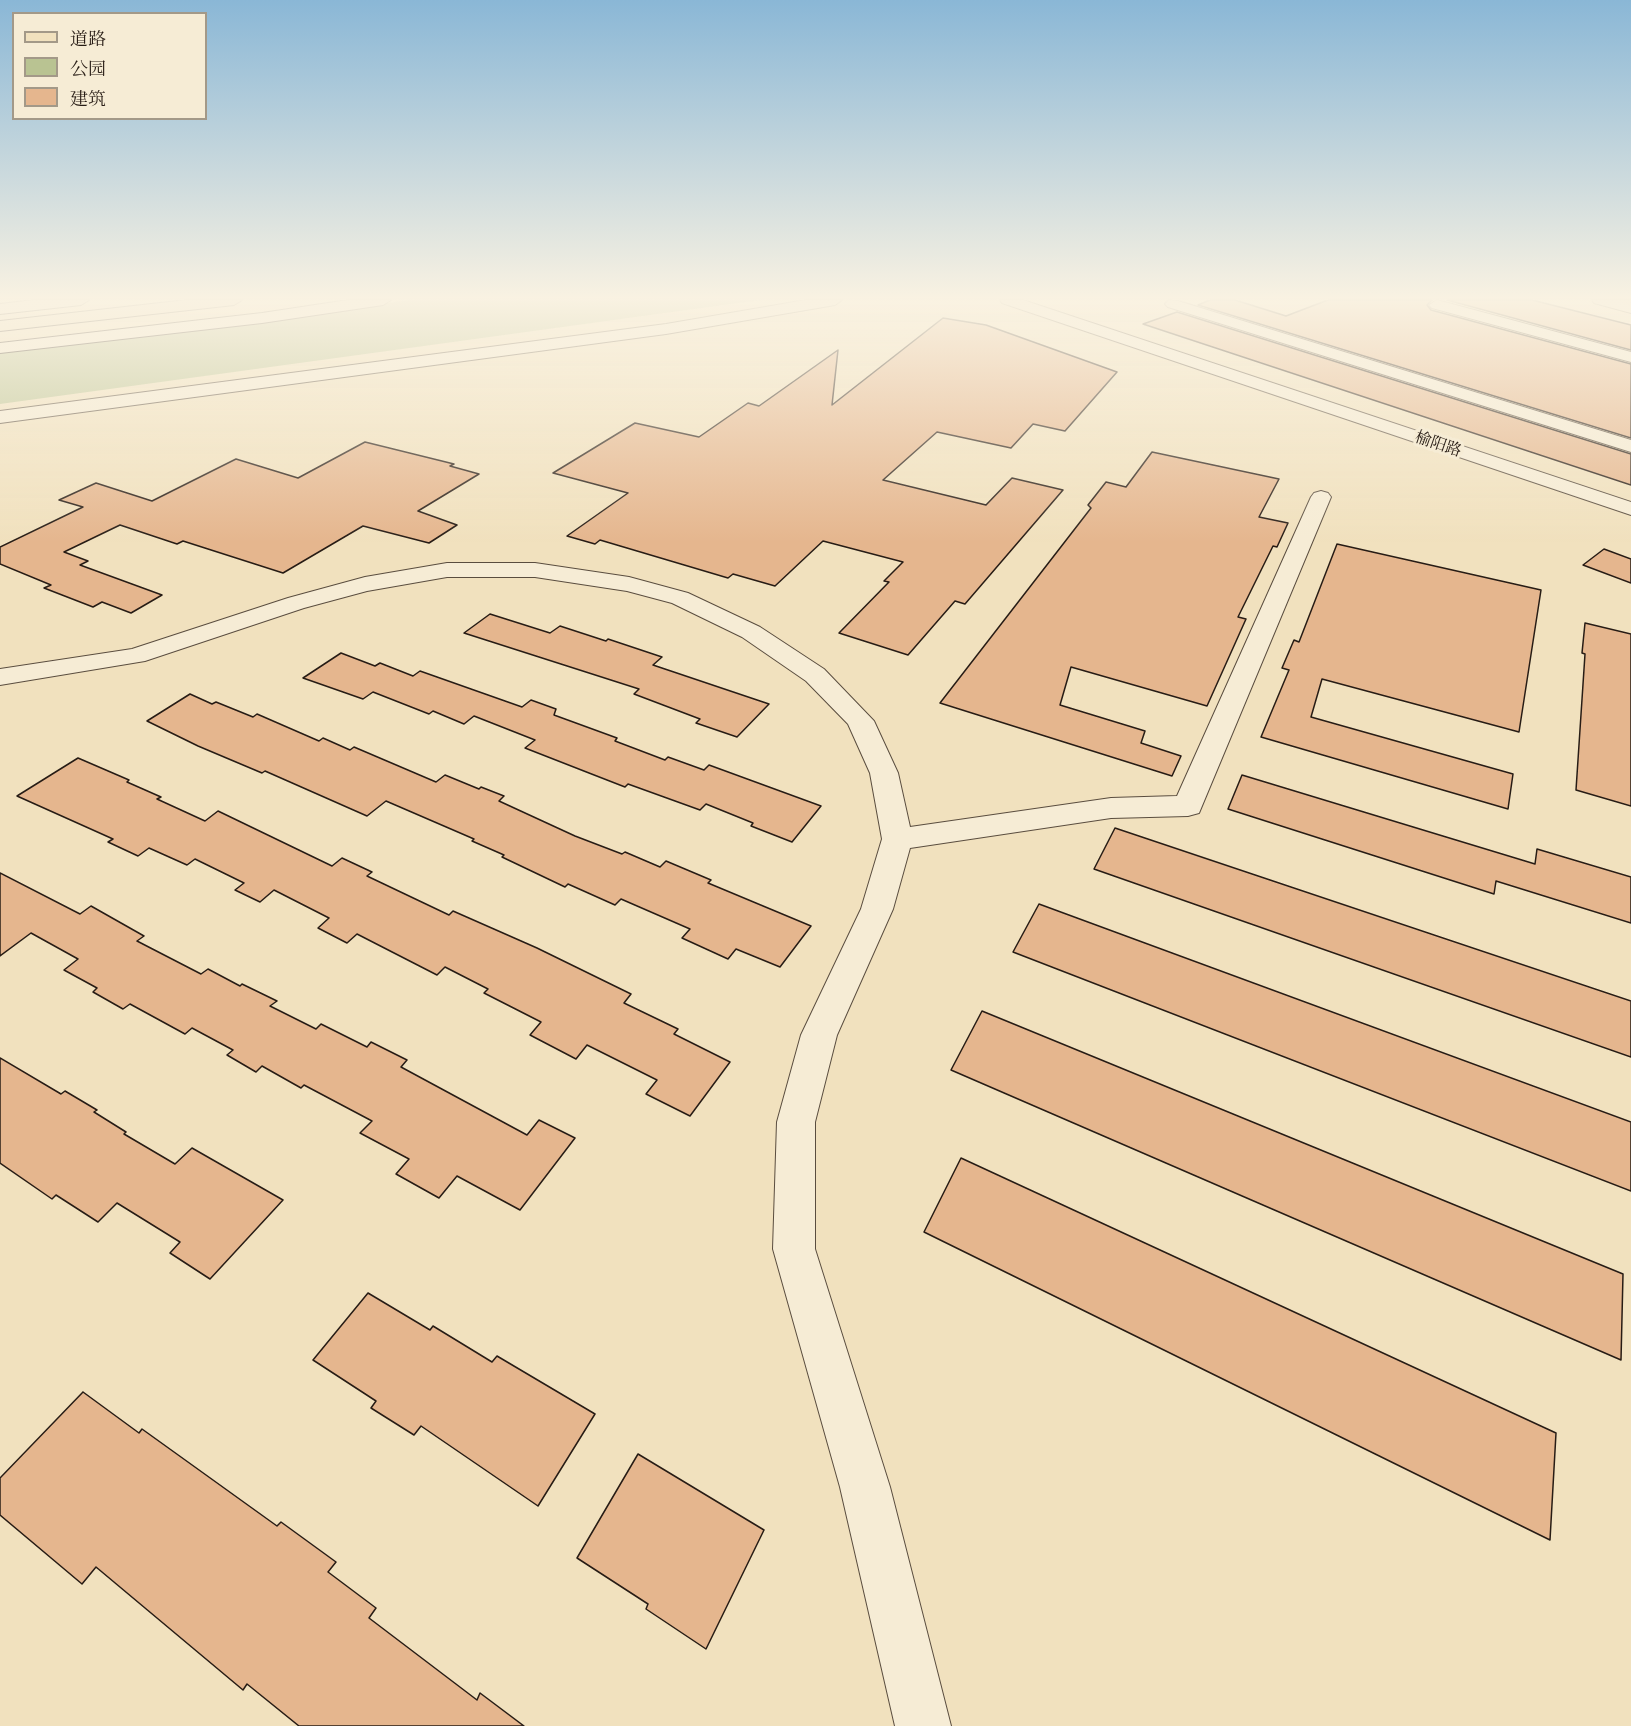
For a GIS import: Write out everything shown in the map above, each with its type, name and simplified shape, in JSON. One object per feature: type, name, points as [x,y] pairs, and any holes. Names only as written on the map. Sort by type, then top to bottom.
[{"type":"street","points":[[0,417],[276,381]]},
{"type":"street","name":"榆阳路","points":[[1247,381],[1631,509]]},
{"type":"street","points":[[1420,381],[1631,446]]},
{"type":"street","points":[[897,839],[1111,808],[1188,806],[1321,497]]},
{"type":"street","points":[[0,677],[136,656],[296,603],[365,584],[447,570],[535,570],[629,584],[680,598],[750,632],[815,675],[860,721],[884,773],[897,839],[877,909],[819,1035],[796,1122],[794,1249],[866,1487],[923,1726]]},
{"type":"green space","points":[[0,381],[171,381],[0,404]]},
{"type":"building","points":[[795,381],[835,381],[832,405],[863,381],[1109,381],[1065,431],[1033,424],[1011,448],[937,432],[883,480],[986,505],[1012,478],[1063,490],[965,604],[955,601],[908,655],[839,633],[889,582],[884,581],[903,562],[823,541],[775,586],[733,574],[728,578],[600,540],[595,544],[567,536],[628,493],[553,473],[635,423],[699,437],[748,403],[759,406]]},
{"type":"building","points":[[1314,381],[1396,381],[1631,454],[1631,485]]},
{"type":"building","points":[[1444,381],[1631,381],[1631,438]]},
{"type":"building","points":[[365,442],[454,464],[450,466],[479,474],[418,511],[457,525],[429,543],[363,526],[283,573],[183,541],[177,544],[120,525],[64,552],[88,561],[80,565],[162,595],[131,613],[102,602],[93,607],[44,588],[51,585],[0,564],[0,547],[83,507],[59,500],[96,483],[152,501],[236,459],[298,478]]},
{"type":"building","points":[[1152,452],[1279,479],[1259,517],[1288,523],[1277,547],[1273,546],[1238,617],[1246,619],[1207,706],[1071,667],[1060,705],[1145,731],[1141,743],[1181,756],[1172,776],[940,703],[1091,508],[1088,505],[1106,482],[1126,487]]},
{"type":"building","points":[[1337,544],[1541,590],[1519,732],[1322,679],[1311,717],[1513,774],[1508,809],[1261,737],[1289,670],[1282,668],[1294,640],[1299,642]]},
{"type":"building","points":[[1604,549],[1631,559],[1631,583],[1583,565]]},
{"type":"building","points":[[490,614],[550,633],[560,626],[606,641],[608,639],[662,657],[653,665],[769,704],[737,737],[696,723],[700,719],[634,694],[639,689],[464,633]]},
{"type":"building","points":[[1585,623],[1631,634],[1631,806],[1576,790]]},
{"type":"building","points":[[341,653],[375,666],[380,663],[413,676],[420,671],[522,707],[531,700],[556,709],[554,715],[617,738],[615,741],[665,760],[668,757],[704,770],[709,765],[821,806],[792,842],[751,826],[753,823],[706,804],[700,810],[628,784],[625,787],[525,748],[535,740],[474,716],[464,724],[433,711],[429,714],[373,692],[363,699],[303,678]]},
{"type":"building","points":[[190,694],[212,704],[216,702],[253,717],[257,714],[319,741],[323,738],[350,750],[354,747],[436,782],[445,775],[479,789],[481,787],[504,796],[499,801],[575,836],[622,854],[625,852],[660,867],[666,861],[711,880],[708,883],[811,926],[780,967],[736,949],[728,959],[682,938],[690,929],[621,899],[615,905],[568,884],[565,887],[502,857],[504,855],[472,841],[474,839],[386,801],[367,816],[265,771],[262,773],[198,746],[147,721]]},
{"type":"building","points":[[78,758],[129,780],[127,782],[161,797],[157,799],[205,821],[218,811],[332,866],[342,858],[372,872],[367,876],[449,915],[453,911],[537,948],[631,994],[624,1003],[678,1029],[674,1034],[730,1062],[690,1116],[646,1094],[657,1080],[587,1045],[576,1059],[530,1035],[541,1022],[484,993],[488,989],[445,967],[437,975],[357,934],[347,943],[318,928],[329,918],[274,890],[260,902],[235,890],[244,883],[195,859],[187,865],[149,848],[138,856],[108,842],[113,839],[17,796]]},
{"type":"building","points":[[1242,775],[1535,864],[1537,849],[1631,877],[1631,923],[1496,881],[1494,894],[1228,809]]},
{"type":"building","points":[[1115,828],[1631,1001],[1631,1057],[1094,869]]},
{"type":"building","points":[[0,873],[80,914],[91,906],[144,936],[137,941],[201,974],[208,969],[240,986],[242,984],[277,1001],[270,1006],[316,1029],[321,1024],[367,1047],[371,1042],[407,1060],[401,1067],[527,1135],[539,1120],[575,1138],[520,1210],[457,1176],[439,1198],[396,1174],[409,1159],[360,1133],[372,1121],[304,1085],[301,1088],[262,1066],[256,1072],[227,1055],[233,1050],[192,1028],[185,1034],[130,1004],[123,1009],[93,992],[97,988],[64,970],[78,959],[31,933],[0,956]]},
{"type":"building","points":[[1039,904],[1631,1122],[1631,1191],[1013,952]]},
{"type":"building","points":[[982,1011],[1623,1274],[1621,1360],[951,1070]]},
{"type":"building","points":[[0,1058],[61,1094],[65,1091],[97,1110],[94,1112],[126,1132],[124,1134],[175,1164],[192,1148],[283,1200],[210,1279],[170,1253],[180,1242],[117,1203],[98,1222],[56,1195],[52,1199],[0,1163]]},
{"type":"building","points":[[961,1158],[1556,1433],[1550,1540],[924,1232]]},
{"type":"building","points":[[368,1293],[430,1330],[433,1326],[492,1362],[497,1356],[595,1414],[538,1506],[421,1426],[414,1435],[371,1408],[376,1401],[313,1360]]},
{"type":"building","points":[[83,1392],[139,1433],[142,1429],[277,1526],[281,1522],[336,1562],[328,1572],[376,1608],[369,1618],[477,1700],[480,1693],[524,1726],[299,1726],[247,1684],[243,1690],[96,1567],[82,1584],[0,1515],[0,1478]]},
{"type":"building","points":[[638,1454],[764,1530],[706,1649],[646,1609],[648,1604],[577,1558]]}]
